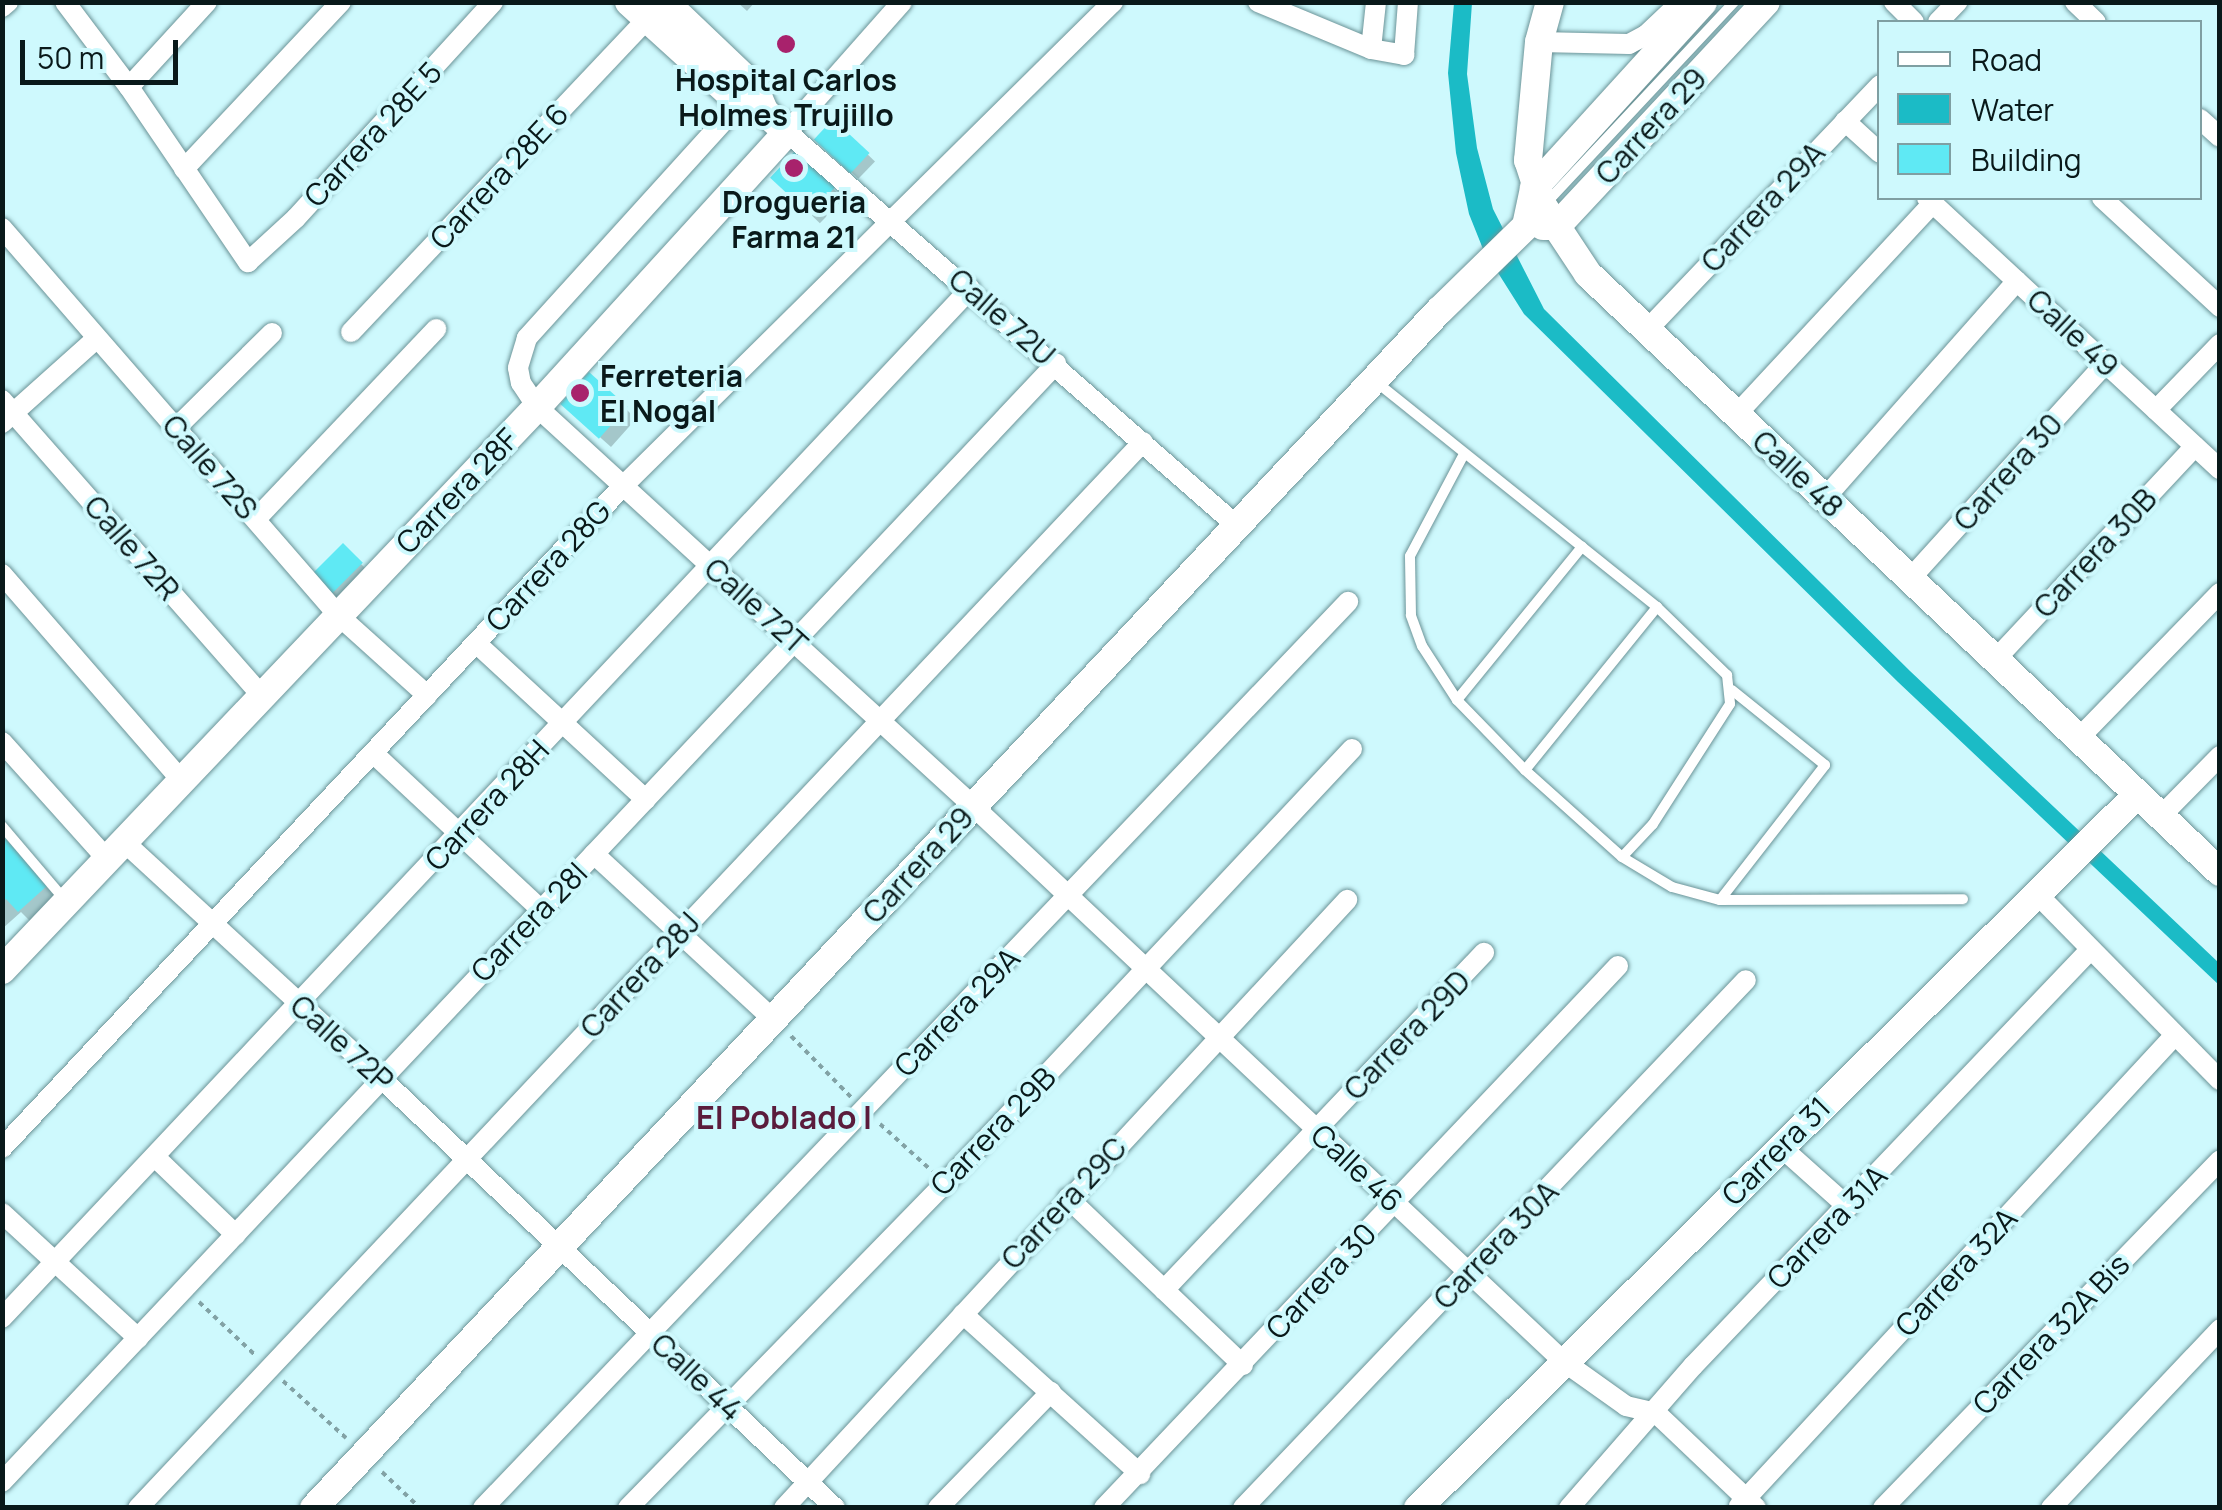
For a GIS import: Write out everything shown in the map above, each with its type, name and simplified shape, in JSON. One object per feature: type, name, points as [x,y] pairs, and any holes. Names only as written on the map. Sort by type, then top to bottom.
[{"type":"street","points":[[64,2],[129,87],[184,169],[341,2]]},
{"type":"street","points":[[129,87],[207,2]]},
{"type":"street","name":"Carrera 28E 5","points":[[184,169],[248,262],[296,218],[494,2]]},
{"type":"street","name":"Carrera 28F","points":[[2,970],[537,407],[902,2]]},
{"type":"street","name":"Carrera 28G","points":[[2,1148],[623,486],[1112,2]]},
{"type":"street","points":[[1258,2],[1372,49],[1404,55],[1408,2]]},
{"type":"street","points":[[1372,49],[1376,2]]},
{"type":"street","name":"Calle 48","points":[[1550,2],[1540,42],[1528,129],[1535,216],[1588,274],[2078,740],[2126,806],[2160,818],[2220,872]]},
{"type":"street","points":[[1540,42],[1629,44],[1646,36],[1681,2]]},
{"type":"street","name":"Carrera 29","points":[[1535,216],[1703,2]]},
{"type":"street","name":"Carrera 29","points":[[314,1508],[1439,311],[1535,216],[1766,2]]},
{"type":"street","points":[[1894,2],[1912,20]]},
{"type":"street","points":[[2075,2],[2094,20]]},
{"type":"street","name":"Calle 72U","points":[[647,8],[1237,526]]},
{"type":"street","name":"Carrera 28E 6","points":[[351,332],[647,8]]},
{"type":"street","name":"Carrera 29A","points":[[1647,330],[1877,88]]},
{"type":"street","points":[[537,407],[521,384],[518,368],[527,338],[752,100]]},
{"type":"street","points":[[1845,121],[1877,150]]},
{"type":"street","points":[[1736,415],[1930,200]]},
{"type":"street","name":"Calle 49","points":[[1930,200],[2220,469]]},
{"type":"street","points":[[2104,200],[2220,306]]},
{"type":"street","name":"Calle 72S","points":[[2,228],[338,616],[427,695]]},
{"type":"street","points":[[1824,499],[2017,281]]},
{"type":"street","name":"Carrera 28H","points":[[2,1318],[970,290]]},
{"type":"street","points":[[256,519],[436,329]]},
{"type":"street","points":[[176,428],[272,333]]},
{"type":"street","points":[[6,412],[96,339]]},
{"type":"street","points":[[2156,410],[2220,344]]},
{"type":"street","name":"Carrera 28I","points":[[2,1482],[1056,364]]},
{"type":"street","name":"Carrera 30","points":[[1910,580],[2106,364]]},
{"type":"street","name":"Calle 72T","points":[[537,407],[973,806]]},
{"type":"street","name":"Calle 72R","points":[[6,412],[262,696]]},
{"type":"street","name":"Carrera 28J","points":[[138,1508],[1142,442]]},
{"type":"street","name":"Carrera 30B","points":[[1994,660],[2195,446]]},
{"type":"street","points":[[2,574],[182,780]]},
{"type":"street","points":[[2078,740],[2220,593]]},
{"type":"street","name":"Carrera 29A","points":[[482,1508],[1348,602]]},
{"type":"street","points":[[476,643],[646,800]]},
{"type":"street","name":"Calle 72P","points":[[2,742],[114,850],[214,924],[560,1246]]},
{"type":"street","name":"Carrera 29B","points":[[628,1508],[1148,969],[1352,749]]},
{"type":"street","points":[[373,753],[540,909]]},
{"type":"street","points":[[2160,818],[2220,756]]},
{"type":"street","name":"Calle 46","points":[[973,806],[1563,1362],[1626,1406],[1656,1413],[1746,1505]]},
{"type":"street","name":"Carrera 31","points":[[1418,1508],[2126,806]]},
{"type":"street","points":[[594,854],[773,1019]]},
{"type":"street","points":[[2044,888],[2089,951],[2220,1080]]},
{"type":"street","name":"Carrera 29C","points":[[784,1508],[1347,900]]},
{"type":"street","name":"Carrera 31A","points":[[1569,1508],[1694,1366],[2089,951]]},
{"type":"street","name":"Carrera 29D","points":[[1164,1290],[1484,953]]},
{"type":"street","name":"Carrera 30","points":[[1104,1508],[1618,966]]},
{"type":"street","name":"Carrera 30A","points":[[1242,1508],[1470,1274],[1746,980]]},
{"type":"street","name":"Carrera 32A","points":[[1746,1505],[2174,1036]]},
{"type":"street","points":[[1781,1147],[1848,1206]]},
{"type":"street","points":[[155,1158],[236,1235]]},
{"type":"street","name":"Carrera 32A Bis","points":[[1882,1508],[2220,1160]]},
{"type":"street","points":[[1068,1198],[1242,1364]]},
{"type":"street","points":[[2,1213],[138,1338]]},
{"type":"street","name":"Calle 44","points":[[560,1246],[835,1508]]},
{"type":"street","points":[[963,1314],[1140,1474]]},
{"type":"street","points":[[2052,1508],[2220,1329]]},
{"type":"street","points":[[938,1508],[1051,1392]]},
{"type":"lane","points":[[1535,216],[1734,2]]},
{"type":"lane","points":[[1374,380],[1463,456],[1657,607],[1727,675],[1732,690],[1730,704],[1653,824],[1622,857]]},
{"type":"lane","points":[[1463,456],[1410,556],[1410,615],[1422,646],[1457,700],[1525,770],[1622,857],[1672,886],[1720,900],[1963,900]]},
{"type":"lane","points":[[1457,700],[1582,548]]},
{"type":"lane","points":[[1525,770],[1657,607]]},
{"type":"lane","points":[[1720,900],[1826,765],[1732,690]]},
{"type":"lane","points":[[2,826],[66,901]]},
{"type":"path","points":[[364,1454],[420,1508]]},
{"type":"water","points":[[1454,3],[1472,3],[1467,74],[1477,148],[1493,209],[1544,309],[1910,671],[2219,963],[2219,985],[1898,682],[1524,314],[1483,249],[1469,214],[1456,153],[1448,73]]},
{"type":"building","points":[[833,119],[870,153],[850,174],[814,139]]},
{"type":"building","points":[[796,150],[835,187],[810,215],[770,178]]},
{"type":"building","points":[[589,372],[628,407],[599,439],[560,404]]},
{"type":"building","points":[[343,543],[363,563],[330,596],[310,576]]},
{"type":"building","points":[[2,835],[48,885],[18,912],[6,899],[2,902]]},
{"type":"place","name":"Hospital Carlos Holmes Trujillo","points":[[786,44]]},
{"type":"place","name":"Drogueria Farma 21","points":[[794,168]]},
{"type":"place","name":"Ferreteria El Nogal","points":[[580,393]]},
{"type":"district","name":"El Poblado I","points":[[784,1117]]}]
